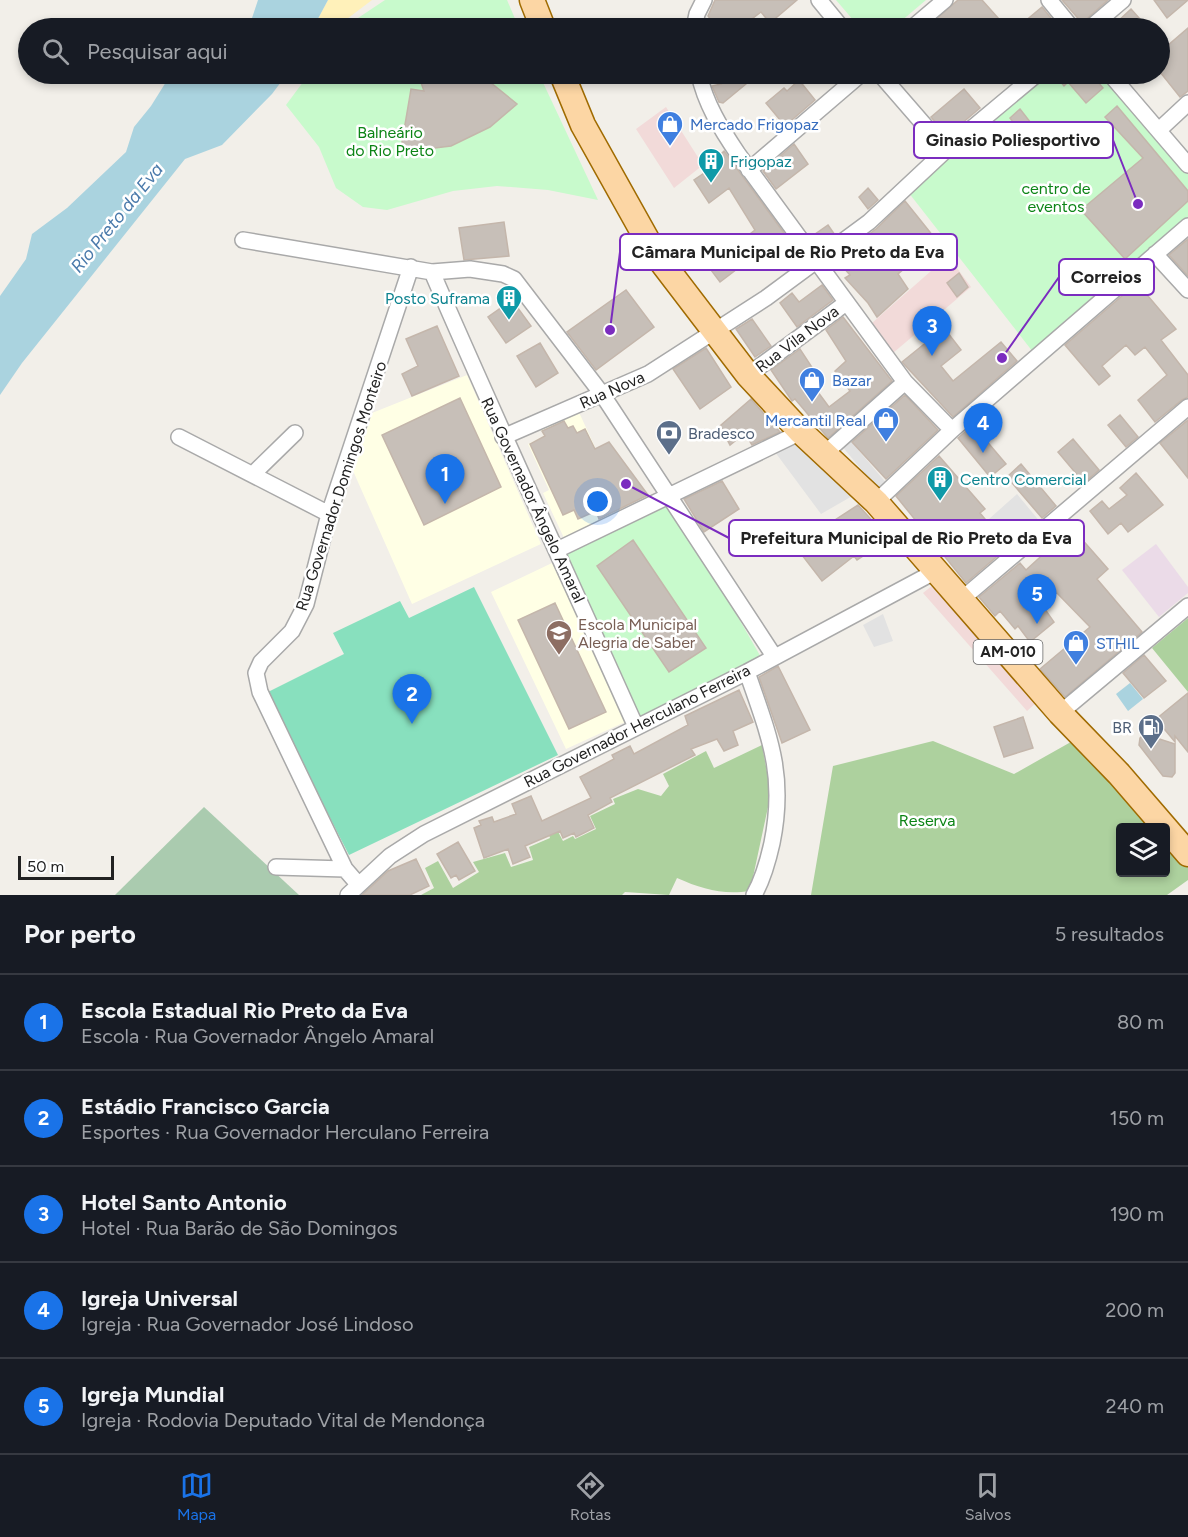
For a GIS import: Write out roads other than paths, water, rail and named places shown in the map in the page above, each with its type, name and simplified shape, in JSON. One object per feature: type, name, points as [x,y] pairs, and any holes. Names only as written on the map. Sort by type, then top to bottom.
[{"type":"main road","points":[[532,0],[539,18]]},
{"type":"main road","name":"AM-010","points":[[566,84],[583,125],[654,252],[748,375],[801,432],[876,502],[1060,713],[1119,774],[1188,854]]},
{"type":"street","points":[[696,18],[704,0]]},
{"type":"street","points":[[819,0],[834,18]]},
{"type":"street","points":[[924,18],[945,0]]},
{"type":"street","points":[[1049,0],[1064,18]]},
{"type":"street","points":[[1102,18],[1123,0]]},
{"type":"street","points":[[701,84],[718,123],[749,170],[905,382],[952,429]]},
{"type":"street","points":[[749,170],[849,84]]},
{"type":"street","points":[[889,84],[946,150]]},
{"type":"street","name":"Rua Nova","points":[[503,437],[648,374],[818,261],[876,216],[946,150],[1025,84]]},
{"type":"street","points":[[1119,84],[1188,165]]},
{"type":"street","points":[[1159,130],[1188,103]]},
{"type":"street","points":[[876,502],[952,429],[1188,226]]},
{"type":"street","points":[[243,240],[432,272],[470,270],[504,274],[514,279],[602,394],[774,656]]},
{"type":"street","points":[[1155,254],[1188,290]]},
{"type":"street","name":"Rua Governador Domingos Monteiro","points":[[353,889],[256,682],[256,673],[261,662],[292,631],[306,604],[329,514],[411,267]]},
{"type":"street","name":"Rua Governador Ângelo Amaral","points":[[432,272],[503,437],[557,550],[636,727]]},
{"type":"street","name":"Rua Vila Nova","points":[[748,375],[846,303]]},
{"type":"street","points":[[824,454],[905,382]]},
{"type":"street","points":[[962,599],[1188,407]]},
{"type":"street","points":[[557,550],[801,432]]},
{"type":"street","points":[[253,474],[295,433]]},
{"type":"street","points":[[178,437],[329,514]]},
{"type":"street","name":"Rua Governador Herculano Ferreira","points":[[353,889],[390,856],[424,834],[747,672],[936,571]]},
{"type":"street","points":[[1060,713],[1188,606]]},
{"type":"street","points":[[747,672],[769,736],[779,785],[778,813],[768,862],[754,895]]},
{"type":"street","points":[[276,867],[345,869]]},
{"type":"water","points":[[258,0],[328,0],[318,18],[252,18]]},
{"type":"water","name":"Rio Preto da Eva","points":[[165,84],[280,84],[222,145],[185,159],[22,363],[0,395],[0,296],[26,259],[32,234],[67,208],[126,152],[134,127]]},
{"type":"water","points":[[1130,683],[1143,699],[1128,711],[1116,694]]},
{"type":"place","name":"Mercado Frigopaz","points":[[670,147]]},
{"type":"place","name":"Frigopaz","points":[[711,184]]},
{"type":"place","name":"Ginasio Poliesportivo","points":[[1138,204]]},
{"type":"place","name":"Posto Suframa","points":[[509,321]]},
{"type":"place","name":"Câmara Municipal de Rio Preto da Eva","points":[[610,330]]},
{"type":"place","name":"Hotel Santo Antonio","points":[[932,356]]},
{"type":"place","name":"Correios","points":[[1002,358]]},
{"type":"place","name":"Bazar","points":[[812,403]]},
{"type":"place","name":"Mercantil Real","points":[[886,443]]},
{"type":"place","name":"Igreja Universal","points":[[983,453]]},
{"type":"place","name":"Bradesco","points":[[669,456]]},
{"type":"place","name":"Prefeitura Municipal de Rio Preto da Eva","points":[[626,484]]},
{"type":"place","name":"Centro Comercial","points":[[940,502]]},
{"type":"place","name":"Escola Estadual Rio Preto da Eva","points":[[445,504]]},
{"type":"place","name":"Igreja Mundial","points":[[1037,624]]},
{"type":"place","name":"Escola Municipal Alegria de Saber","points":[[559,656]]},
{"type":"place","name":"STHIL","points":[[1076,666]]},
{"type":"place","name":"Estádio Francisco Garcia","points":[[412,724]]},
{"type":"place","name":"BR","points":[[1151,750]]},
{"type":"park label","name":"Balneário do Rio Preto","points":[[390,141]]},
{"type":"park label","name":"centro de eventos","points":[[1056,197]]},
{"type":"park label","name":"Reserva","points":[[927,820]]}]
